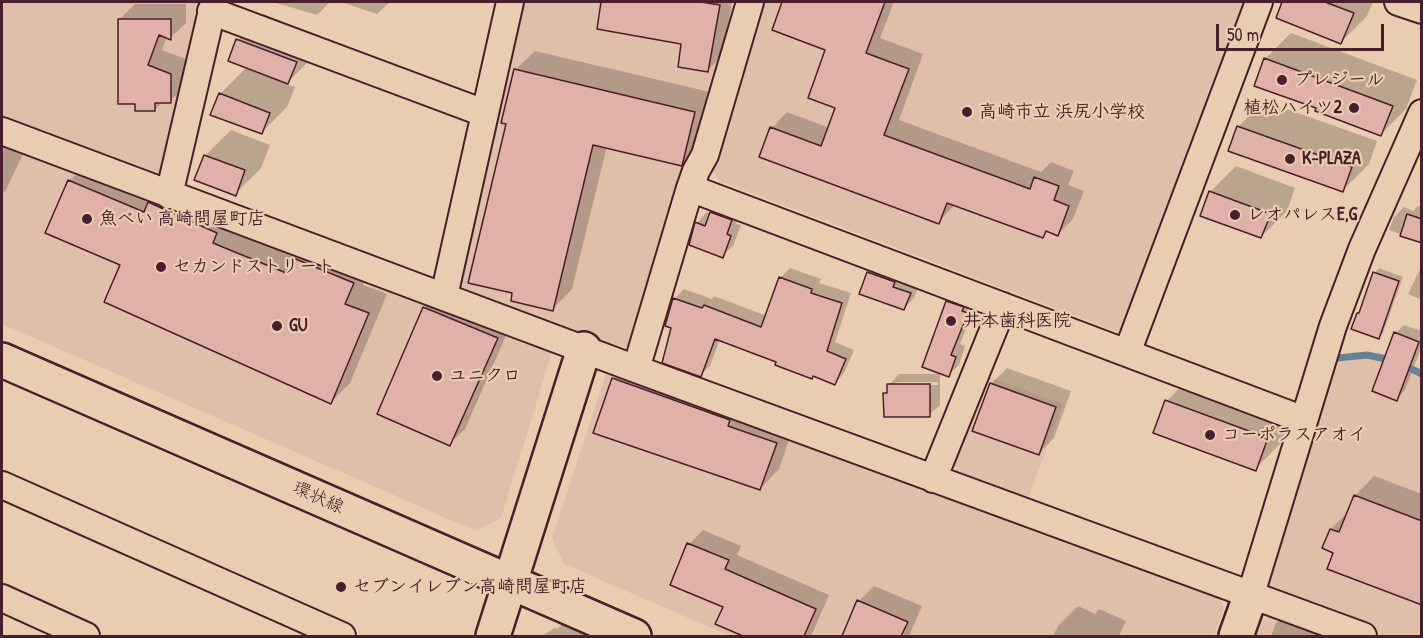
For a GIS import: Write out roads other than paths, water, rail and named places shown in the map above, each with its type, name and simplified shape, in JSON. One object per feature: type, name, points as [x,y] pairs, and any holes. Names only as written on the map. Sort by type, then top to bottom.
[{"type":"street","points":[[444,296],[510,2]]},
{"type":"street","points":[[636,369],[690,188],[705,155],[750,2]]},
{"type":"street","points":[[1127,353],[1259,2]]},
{"type":"street","points":[[1398,2],[1422,10]]},
{"type":"street","points":[[169,195],[212,6],[484,113]]},
{"type":"street","points":[[1236,636],[1333,326],[1362,249],[1422,113]]},
{"type":"street","points":[[2,131],[636,369],[1363,636]]},
{"type":"street","points":[[690,188],[1304,420]]},
{"type":"street","points":[[933,479],[1003,306]]},
{"type":"street","points":[[493,636],[584,349]]},
{"type":"street","name":"環状線","points":[[2,360],[634,636]]},
{"type":"street","points":[[2,484],[342,636]]},
{"type":"street","points":[[3,604],[86,636]]},
{"type":"waterway","points":[[1338,358],[1367,355],[1391,360]]},
{"type":"waterway","points":[[1401,364],[1422,374]]},
{"type":"place","name":"プレジール","points":[[1282,80]]},
{"type":"place","name":"植松ハイツ2","points":[[1354,108]]},
{"type":"place","name":"高崎市立 浜尻小学校","points":[[967,112]]},
{"type":"place","name":"K-PLAZA","points":[[1290,159]]},
{"type":"place","name":"レオパレスE,G","points":[[1235,215]]},
{"type":"place","name":"魚べい 高崎問屋町店","points":[[87,219]]},
{"type":"place","name":"セカンドストリート","points":[[161,267]]},
{"type":"place","name":"井本歯科医院","points":[[951,321]]},
{"type":"place","name":"GU","points":[[277,326]]},
{"type":"place","name":"ユニクロ","points":[[437,376]]},
{"type":"place","name":"コーポラスアオイ","points":[[1210,435]]},
{"type":"place","name":"セブンイレブン高崎問屋町店","points":[[341,587]]}]
